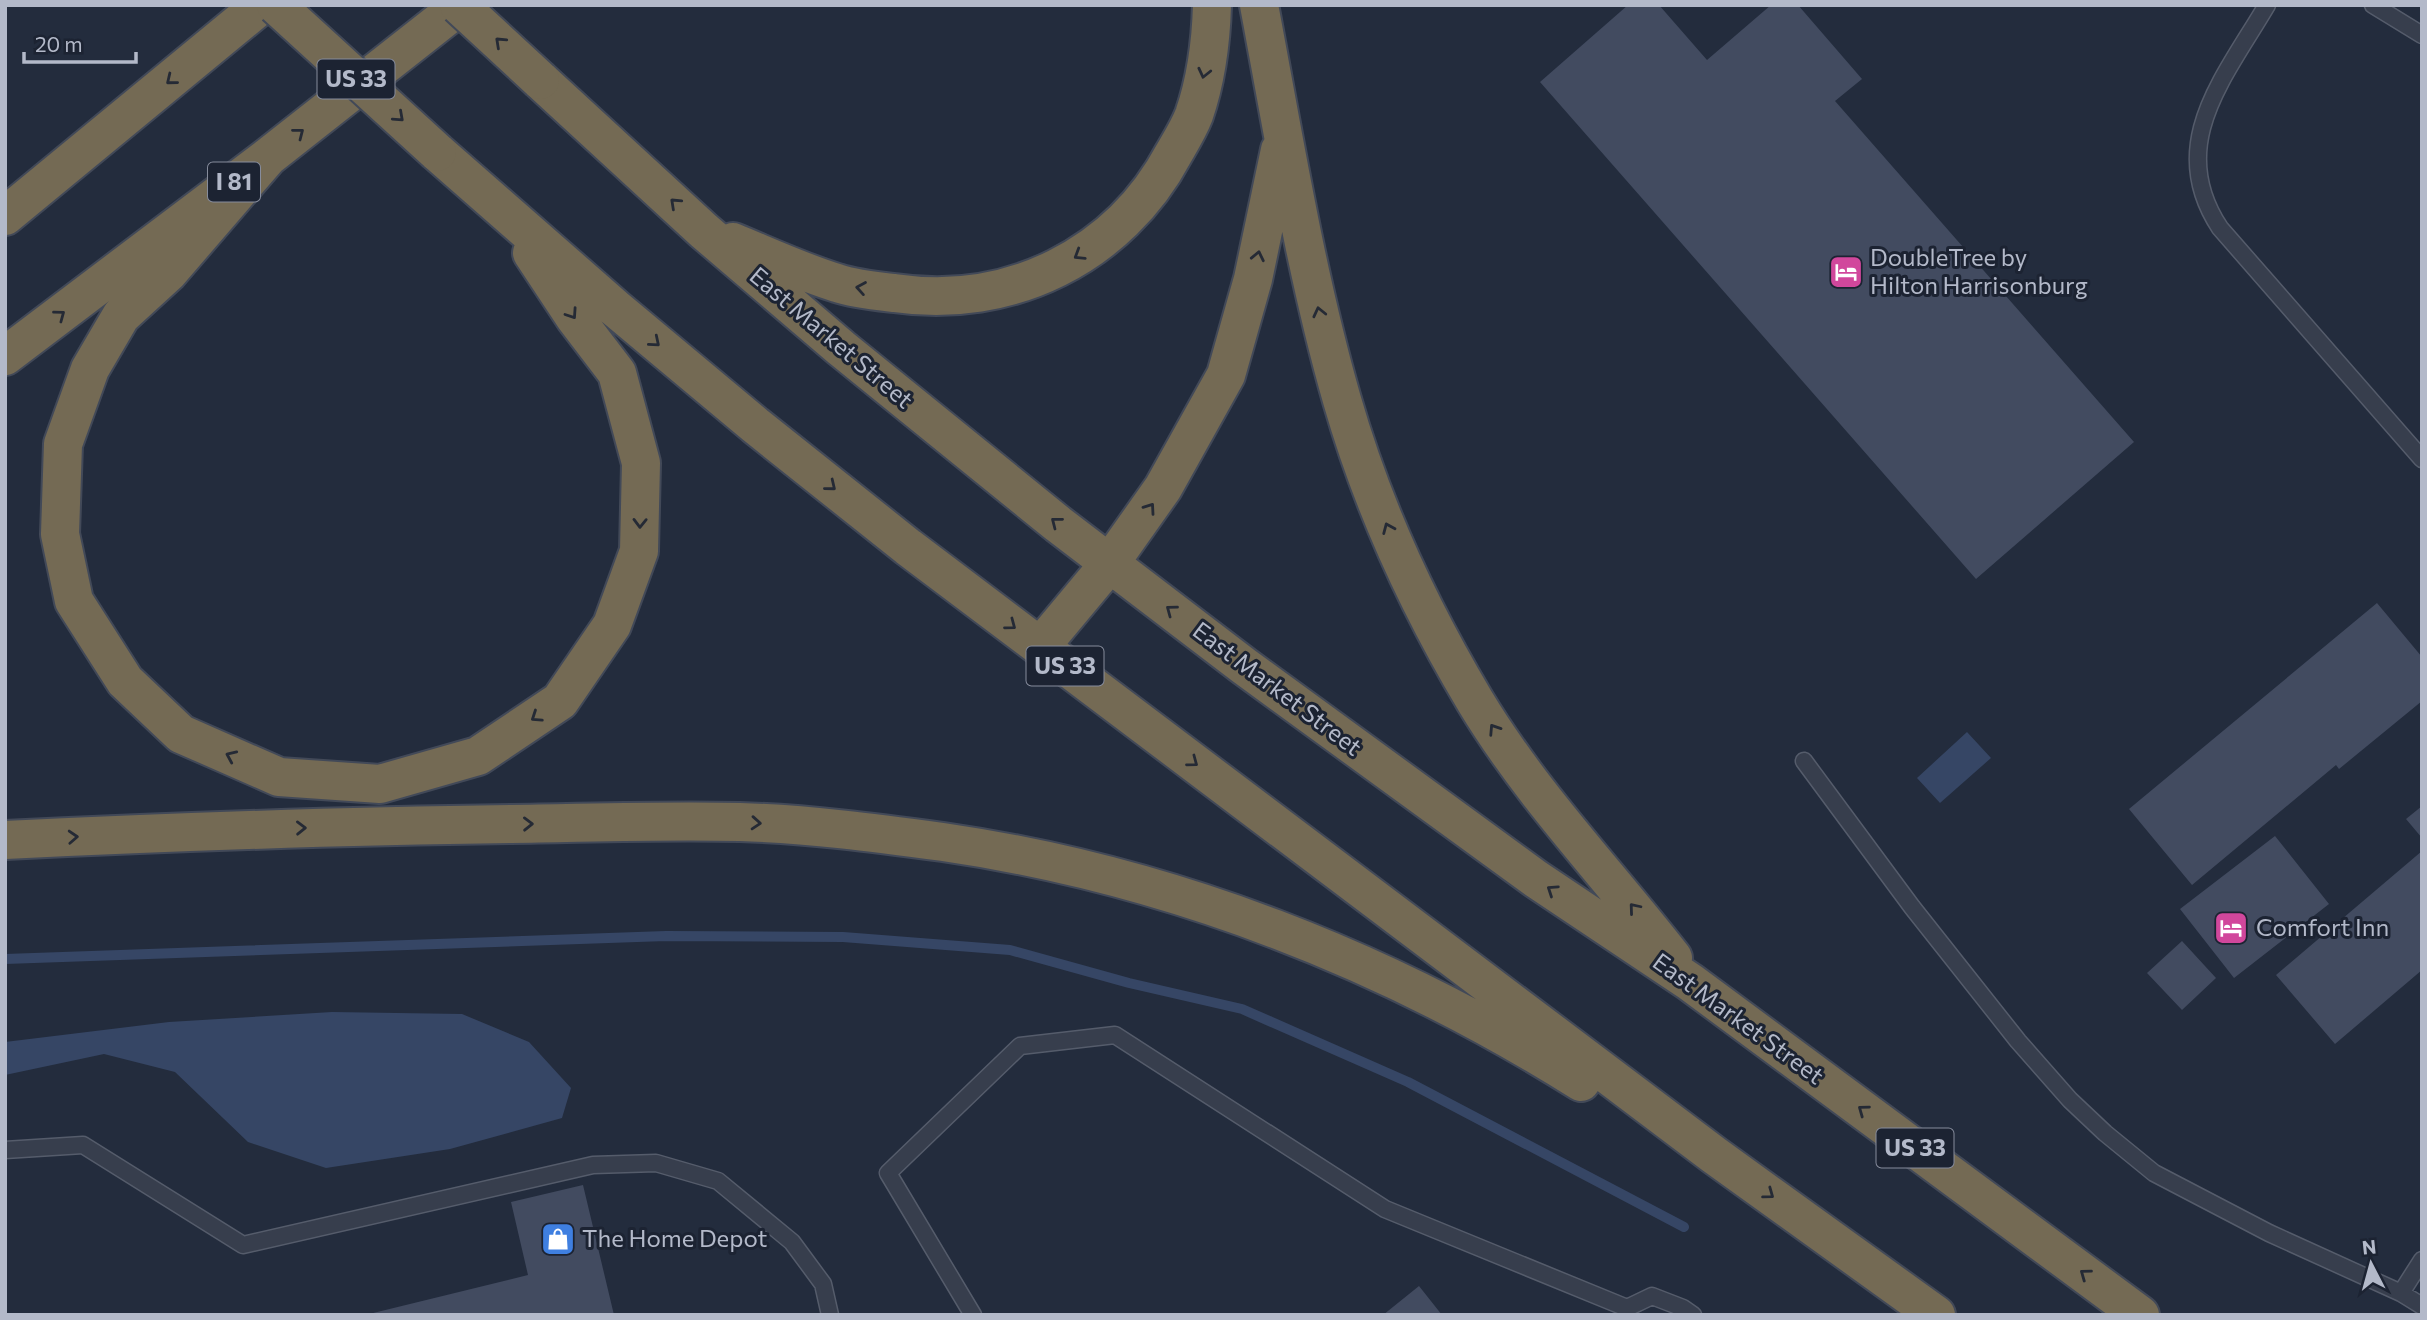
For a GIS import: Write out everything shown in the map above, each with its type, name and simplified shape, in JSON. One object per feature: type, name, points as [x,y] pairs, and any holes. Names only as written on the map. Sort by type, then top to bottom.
[{"type":"highway","points":[[13,207],[261,5]]},
{"type":"highway","name":"US 33","points":[[276,5],[508,216],[755,425],[908,547],[1714,1155],[1936,1315]]},
{"type":"highway","name":"East Market Street","points":[[460,5],[704,231],[841,348],[1058,524],[1244,666],[1536,879],[1690,982],[2140,1315]]},
{"type":"highway","name":"I 81","points":[[5,356],[268,157],[460,5]]},
{"type":"highway","points":[[704,231],[838,284],[897,294],[941,296],[979,293],[1034,280],[1082,255],[1128,218],[1162,176],[1194,116],[1211,39],[1212,5]]},
{"type":"highway","points":[[1259,5],[1314,288],[1342,401],[1371,488],[1409,576],[1458,671],[1502,743],[1559,820],[1645,922],[1690,982]]},
{"type":"highway","points":[[1040,647],[1110,564],[1163,488],[1226,374],[1253,279],[1283,134]]},
{"type":"highway","points":[[268,157],[168,273],[121,316],[90,369],[63,444],[60,534],[74,601],[125,681],[181,734],[279,777],[380,784],[478,757],[559,701],[611,625],[639,551],[641,463],[617,373],[575,318],[508,216]]},
{"type":"highway","points":[[5,840],[269,829],[744,822],[844,830],[1021,856],[1124,880],[1177,896],[1334,951],[1480,1022],[1631,1112],[1714,1155]]},
{"type":"lane","points":[[2267,5],[2230,68],[2202,125],[2196,156],[2202,194],[2220,229],[2422,459]]},
{"type":"lane","points":[[2374,5],[2422,35]]},
{"type":"lane","points":[[1804,761],[1912,907],[2018,1041],[2070,1100],[2105,1133],[2154,1173],[2269,1233],[2401,1293],[2422,1306]]},
{"type":"lane","points":[[972,1315],[888,1173],[1020,1046],[1115,1035],[1385,1209],[1624,1312],[1652,1296],[1683,1308],[1693,1315]]},
{"type":"lane","points":[[5,1150],[82,1145],[243,1245],[593,1165],[656,1163],[718,1181],[792,1242],[823,1284],[830,1315]]},
{"type":"lane","points":[[2401,1293],[2422,1261]]},
{"type":"water","points":[[1967,732],[1991,758],[1940,803],[1917,778]]},
{"type":"water","points":[[332,1012],[462,1014],[529,1042],[571,1088],[562,1118],[450,1149],[326,1168],[248,1142],[175,1072],[104,1054],[5,1075],[5,1042],[169,1022]]},
{"type":"building","name":"DoubleTree by Hilton Harrisonburg","points":[[1628,5],[1659,5],[1707,60],[1771,5],[1798,5],[1862,79],[1835,101],[2134,442],[1976,579],[1540,82]]},
{"type":"building","points":[[2377,603],[2422,657],[2422,701],[2339,769],[2336,765],[2192,885],[2129,809]]},
{"type":"building","points":[[2422,806],[2422,838],[2406,819]]},
{"type":"building","points":[[2275,836],[2329,904],[2234,978],[2180,909]]},
{"type":"building","points":[[2422,851],[2422,970],[2335,1044],[2276,975]]},
{"type":"building","points":[[2182,941],[2216,978],[2182,1010],[2147,973]]},
{"type":"building","name":"The Home Depot","points":[[583,1185],[614,1315],[365,1315],[528,1275],[511,1202]]},
{"type":"building","points":[[1419,1286],[1442,1315],[1383,1315]]},
{"type":"waterway","points":[[5,959],[666,936],[843,937],[1010,950],[1129,983],[1242,1009],[1408,1082],[1684,1227]]},
{"type":"place","name":"DoubleTree by Hilton Harrisonburg","points":[[1846,272]]},
{"type":"place","name":"Comfort Inn","points":[[2231,928]]},
{"type":"place","name":"The Home Depot","points":[[558,1239]]}]
